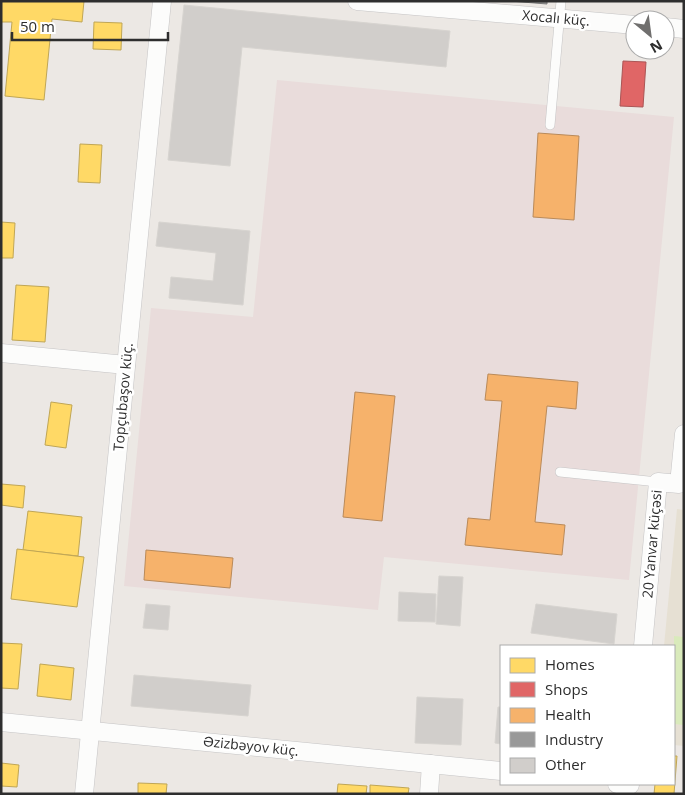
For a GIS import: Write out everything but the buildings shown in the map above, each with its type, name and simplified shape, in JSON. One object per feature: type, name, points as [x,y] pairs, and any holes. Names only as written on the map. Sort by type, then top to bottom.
[{"type":"street","name":"Topçubaşov küç.","points":[[84,794],[162,1]]},
{"type":"street","name":"Xocalı küç.","points":[[358,1],[560,10],[625,23]]},
{"type":"street","points":[[1,353],[126,364]]},
{"type":"street","name":"20 Yanvar küçəsi","points":[[643,645],[658,482],[681,484],[684,434]]},
{"type":"street","name":"Əzizbəyov küç.","points":[[1,722],[500,772]]},
{"type":"street","points":[[429,794],[431,764]]},
{"type":"lane","points":[[550,125],[560,10]]},
{"type":"lane","points":[[560,472],[658,482]]},
{"type":"shaded area","points":[[277,80],[674,117],[629,580],[384,557],[378,610],[124,586],[151,308],[253,317]]},
{"type":"shaded area","points":[[677,509],[684,510],[684,746],[675,745],[675,645],[664,645]]},
{"type":"green space","points":[[674,636],[684,637],[684,725],[675,724]]}]
